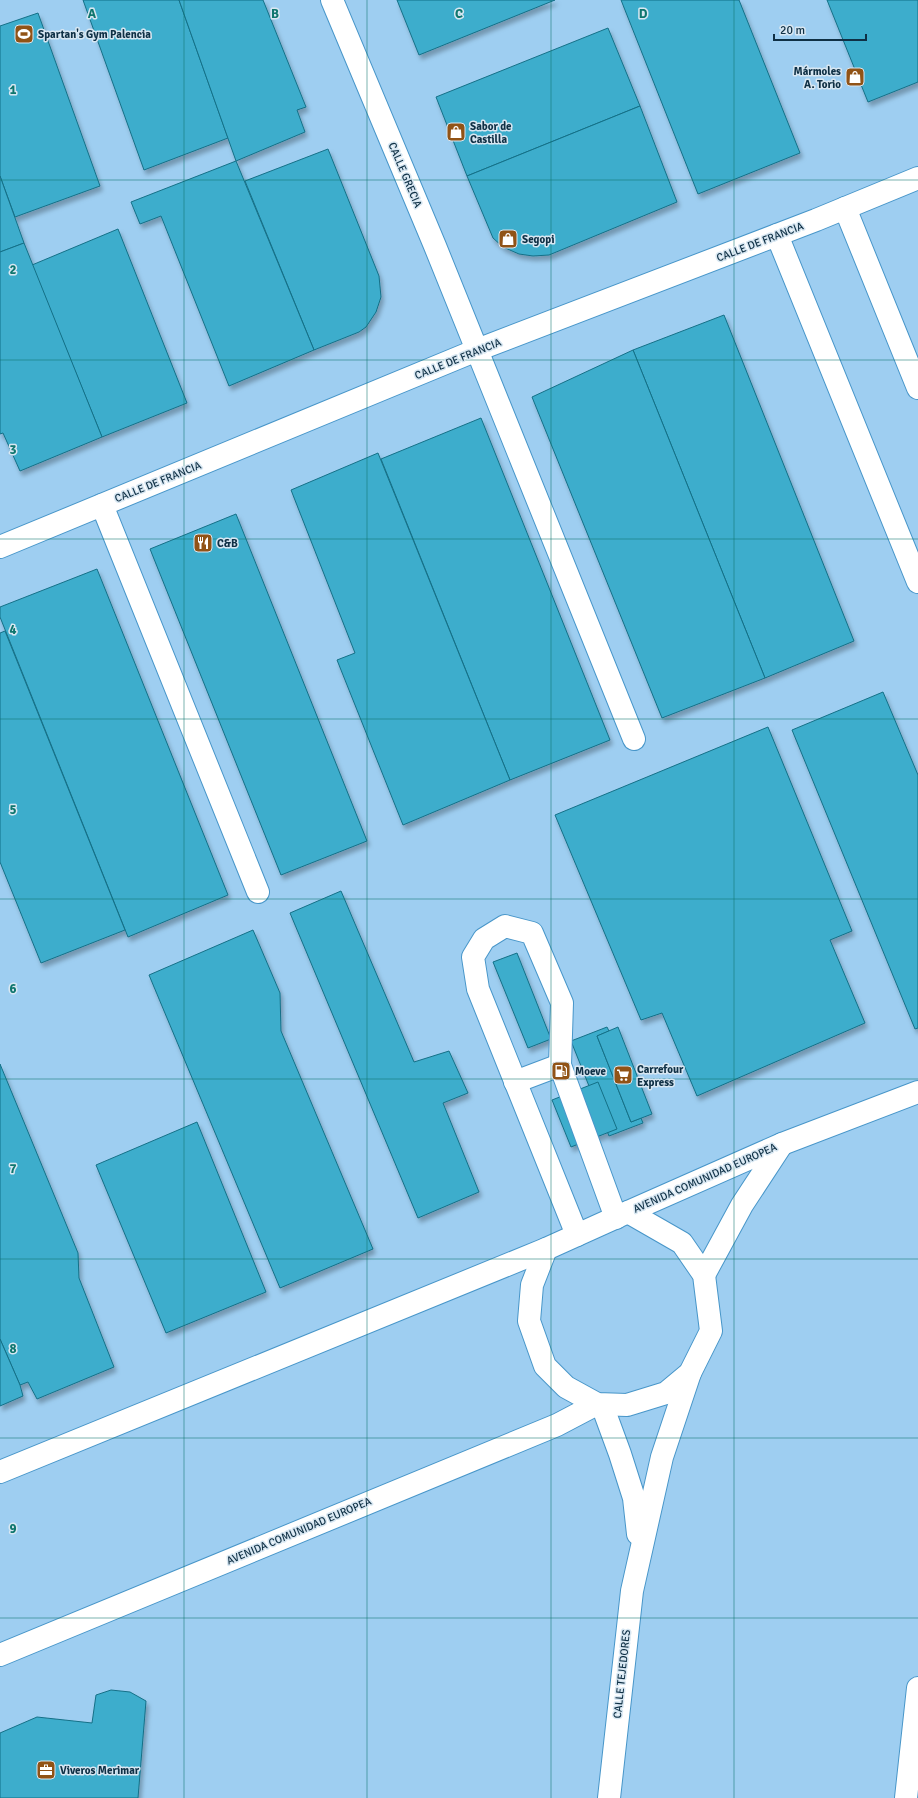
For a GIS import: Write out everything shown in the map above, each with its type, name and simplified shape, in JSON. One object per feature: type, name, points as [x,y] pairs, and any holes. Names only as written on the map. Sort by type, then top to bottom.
[{"type":"street","name":"CALLE GRECIA","points":[[332,0],[477,350],[634,739]]},
{"type":"street","name":"CALLE DE FRANCIA","points":[[0,547],[477,350],[777,235],[918,178]]},
{"type":"street","points":[[845,208],[918,388]]},
{"type":"street","points":[[777,235],[918,582]]},
{"type":"street","points":[[102,505],[258,892]]},
{"type":"street","points":[[577,1235],[478,989],[473,957],[484,939],[505,926],[532,933],[562,1003],[560,1065],[622,1215],[682,1243],[704,1275]]},
{"type":"street","points":[[515,1082],[560,1065]]},
{"type":"street","name":"AVENIDA COMUNIDAD EUROPEA","points":[[546,1249],[782,1144],[918,1092]]},
{"type":"street","name":"AVENIDA COMUNIDAD EUROPEA","points":[[704,1275],[742,1205],[782,1144]]},
{"type":"street","points":[[546,1249],[532,1285],[529,1321],[545,1366],[566,1387],[599,1404],[627,1405],[666,1393],[690,1373]]},
{"type":"street","points":[[0,1472],[546,1249]]},
{"type":"street","name":"CALLE TEJEDORES","points":[[609,1798],[632,1591],[640,1551],[662,1457],[690,1373],[711,1331],[704,1275]]},
{"type":"street","name":"AVENIDA COMUNIDAD EUROPEA","points":[[0,1655],[557,1425],[599,1404]]},
{"type":"street","name":"CALLE TEJEDORES","points":[[599,1404],[620,1454],[634,1498],[640,1551]]},
{"type":"street","points":[[906,1798],[918,1688]]},
{"type":"shaded area","points":[[0,0],[918,0],[918,1798],[0,1798]]},
{"type":"building","points":[[83,0],[179,0],[228,138],[144,170]]},
{"type":"building","points":[[179,0],[263,0],[306,107],[297,110],[305,132],[236,161]]},
{"type":"building","points":[[397,0],[555,0],[419,55]]},
{"type":"building","points":[[621,0],[739,0],[800,153],[698,194]]},
{"type":"building","points":[[827,0],[918,0],[918,82],[868,102]]},
{"type":"building","points":[[38,13],[100,186],[15,217],[0,176],[0,26]]},
{"type":"building","points":[[608,28],[640,106],[467,176],[436,97]]},
{"type":"building","points":[[640,106],[677,202],[549,255],[533,256],[519,254],[503,247],[493,238],[467,176]]},
{"type":"building","points":[[328,149],[379,276],[381,297],[376,312],[366,327],[359,332],[314,350],[245,181]]},
{"type":"building","points":[[236,161],[314,350],[229,386],[161,216],[140,224],[131,202]]},
{"type":"building","points":[[0,176],[24,243],[0,252]]},
{"type":"building","points":[[118,229],[187,403],[102,437],[32,265]]},
{"type":"building","points":[[24,243],[102,437],[20,471],[3,433],[0,434],[0,252]]},
{"type":"building","points":[[724,315],[854,641],[765,678],[633,350]]},
{"type":"building","points":[[633,350],[765,678],[662,718],[532,397]]},
{"type":"building","points":[[481,418],[610,740],[510,780],[381,459]]},
{"type":"building","points":[[378,453],[510,780],[403,825],[337,660],[355,653],[291,490]]},
{"type":"building","points":[[236,514],[367,841],[281,875],[150,549]]},
{"type":"building","points":[[97,569],[228,895],[128,937],[0,617],[0,607]]},
{"type":"building","points":[[5,631],[125,930],[41,963],[0,862],[0,633]]},
{"type":"building","points":[[883,692],[918,775],[918,1028],[915,1029],[792,730]]},
{"type":"building","points":[[768,727],[852,931],[830,940],[865,1023],[697,1096],[662,1013],[641,1020],[555,815]]},
{"type":"building","points":[[341,891],[414,1062],[449,1051],[468,1093],[443,1103],[479,1192],[418,1218],[290,913]]},
{"type":"building","points":[[253,930],[280,993],[281,1031],[373,1249],[280,1288],[149,975]]},
{"type":"building","points":[[517,953],[551,1039],[528,1048],[493,962]]},
{"type":"building","points":[[607,1027],[609,1031],[597,1036],[631,1122],[641,1118],[643,1123],[609,1136],[571,1041]]},
{"type":"building","points":[[618,1027],[652,1114],[631,1122],[597,1036]]},
{"type":"building","points":[[0,1064],[78,1253],[79,1278],[114,1367],[37,1399],[28,1382],[20,1385],[0,1339]]},
{"type":"building","points":[[598,1082],[617,1129],[571,1147],[552,1100]]},
{"type":"building","points":[[197,1122],[266,1292],[166,1333],[96,1165]]},
{"type":"building","points":[[0,1339],[20,1385],[23,1396],[0,1406]]},
{"type":"building","points":[[111,1690],[130,1692],[146,1701],[138,1798],[0,1798],[0,1733],[37,1717],[92,1723],[96,1695]]},
{"type":"place","name":"Spartan's Gym Palencia","points":[[24,34]]},
{"type":"place","name":"Mármoles A. Torio","points":[[855,77]]},
{"type":"place","name":"Sabor de Castilla","points":[[456,132]]},
{"type":"place","name":"Segopi","points":[[508,239]]},
{"type":"place","name":"C&B","points":[[203,543]]},
{"type":"place","name":"Moeve","points":[[561,1071]]},
{"type":"place","name":"Carrefour Express","points":[[623,1075]]},
{"type":"place","name":"Viveros Merimar","points":[[46,1770]]}]
